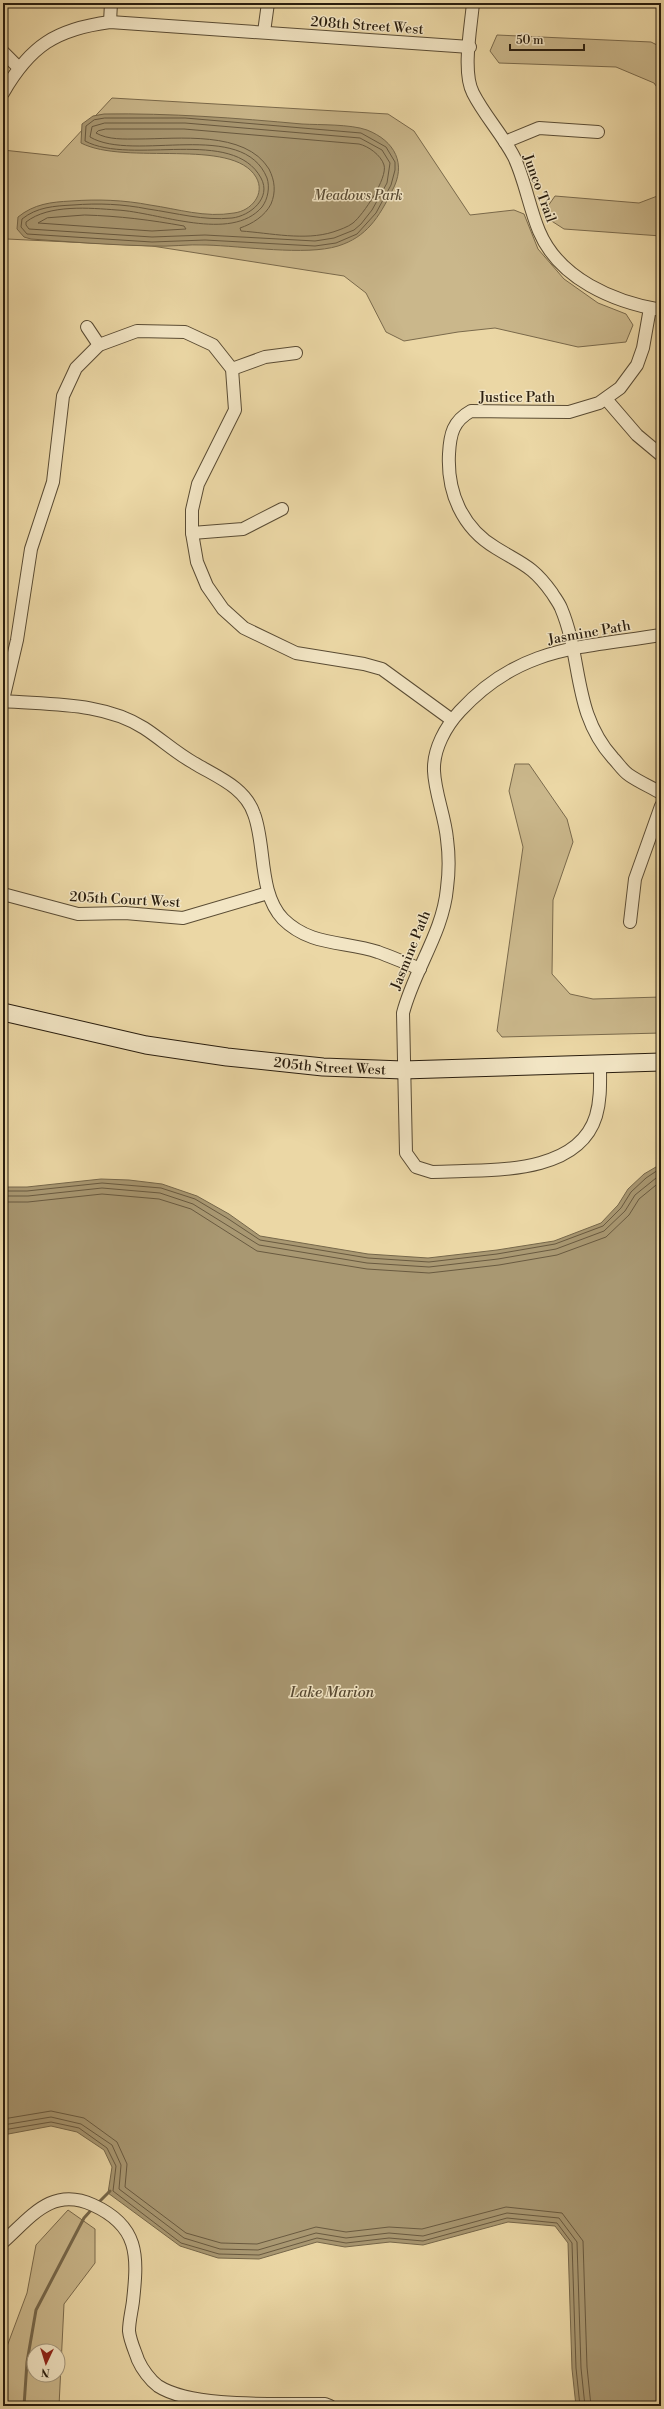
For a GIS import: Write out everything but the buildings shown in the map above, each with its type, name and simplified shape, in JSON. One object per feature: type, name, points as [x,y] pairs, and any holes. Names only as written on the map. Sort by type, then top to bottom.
[{"type":"street","points":[[110,22],[112,3]]},
{"type":"street","points":[[264,32],[268,3]]},
{"type":"street","name":"Junco Trail","points":[[473,3],[468,72],[472,92],[514,157],[540,234],[557,258],[579,278],[604,294],[656,309]]},
{"type":"street","name":"208th Street West","points":[[3,93],[18,68],[38,48],[60,34],[84,26],[110,22],[470,48]]},
{"type":"street","points":[[3,52],[18,68]]},
{"type":"street","points":[[505,142],[539,128],[598,132]]},
{"type":"street","name":"Justice Path","points":[[656,309],[637,366],[627,380],[606,399],[594,405],[569,412],[471,411],[456,423],[450,441],[450,481],[459,510],[483,539],[525,564],[540,577],[561,608],[572,647],[584,709],[599,743],[628,775],[661,793]]},
{"type":"street","points":[[86,327],[99,345]]},
{"type":"street","points":[[420,969],[377,952],[323,942],[305,936],[282,918],[268,893],[255,815],[247,799],[234,786],[186,759],[144,728],[118,715],[86,707],[3,700],[17,640],[31,549],[53,482],[62,396],[76,368],[99,345],[137,331],[185,332],[213,345],[232,369],[235,410],[198,484],[192,510],[192,534],[197,562],[207,586],[223,609],[244,628],[296,653],[364,664],[382,669],[452,720]]},
{"type":"street","points":[[232,369],[265,357],[296,353]]},
{"type":"street","points":[[606,399],[637,435],[661,454]]},
{"type":"street","points":[[192,534],[243,529],[282,508]]},
{"type":"street","name":"Jasmine Path","points":[[600,1064],[600,1096],[596,1117],[583,1138],[565,1154],[534,1166],[432,1172],[416,1167],[406,1153],[403,1070],[403,1013],[407,996],[439,926],[447,888],[447,840],[434,770],[439,743],[452,720],[474,695],[504,673],[537,657],[572,647],[661,635]]},
{"type":"street","points":[[630,922],[635,879],[661,806]]},
{"type":"street","name":"205th Court West","points":[[3,894],[78,914],[125,913],[183,918],[268,893]]},
{"type":"street","name":"205th Street West","points":[[3,1012],[146,1045],[227,1057],[323,1067],[403,1070],[661,1062]]},
{"type":"street","points":[[3,2242],[48,2202],[78,2198],[102,2209],[124,2225],[132,2242],[136,2273],[129,2330],[133,2348],[142,2368],[157,2385],[178,2396],[224,2404],[277,2403],[330,2406]]},
{"type":"green space","points":[[497,35],[651,42],[661,47],[661,93],[654,83],[616,67],[499,63],[490,51]]},
{"type":"green space","name":"Meadows Park","points":[[112,98],[388,114],[414,131],[470,215],[514,210],[524,214],[538,249],[564,279],[598,303],[626,314],[633,325],[626,342],[578,347],[495,328],[458,332],[404,341],[386,332],[366,293],[344,276],[152,246],[7,239],[3,275],[3,150],[58,156]]},
{"type":"green space","points":[[661,192],[661,236],[564,229],[550,220],[548,206],[555,196],[639,203],[660,195]]},
{"type":"green space","points":[[515,764],[529,764],[567,819],[573,842],[553,900],[552,974],[570,994],[593,999],[661,997],[661,1033],[502,1037],[497,1031],[523,847],[509,791]]},
{"type":"green space","points":[[68,2210],[95,2229],[95,2263],[64,2304],[62,2343],[26,2343],[26,2383],[60,2383],[59,2406],[3,2406],[3,2357],[27,2293],[36,2245]]},
{"type":"water","points":[[104,114],[203,116],[360,128],[367,130],[385,140],[396,154],[398,172],[392,191],[371,225],[357,237],[348,242],[325,249],[274,250],[206,245],[136,246],[31,239],[24,237],[17,229],[18,217],[30,209],[50,203],[64,201],[111,200],[140,203],[202,214],[223,214],[240,212],[255,201],[259,190],[259,183],[256,177],[243,165],[225,158],[202,155],[124,152],[100,149],[81,143],[82,124],[93,116]]},
{"type":"water","name":"Lake Marion","points":[[661,1164],[661,2406],[576,2406],[572,2369],[568,2243],[555,2226],[508,2222],[423,2245],[390,2242],[345,2247],[317,2242],[259,2259],[218,2258],[180,2246],[108,2193],[112,2167],[104,2150],[77,2132],[51,2126],[3,2135],[3,1187],[27,1187],[101,1179],[129,1180],[162,1184],[197,1196],[229,1214],[260,1236],[368,1254],[428,1258],[497,1250],[554,1241],[601,1223],[618,1205],[628,1189],[644,1174]]},
{"type":"waterway","points":[[97,2204],[110,2191]]},
{"type":"waterway","points":[[24,2406],[27,2362],[36,2310],[84,2218],[93,2208]]}]
